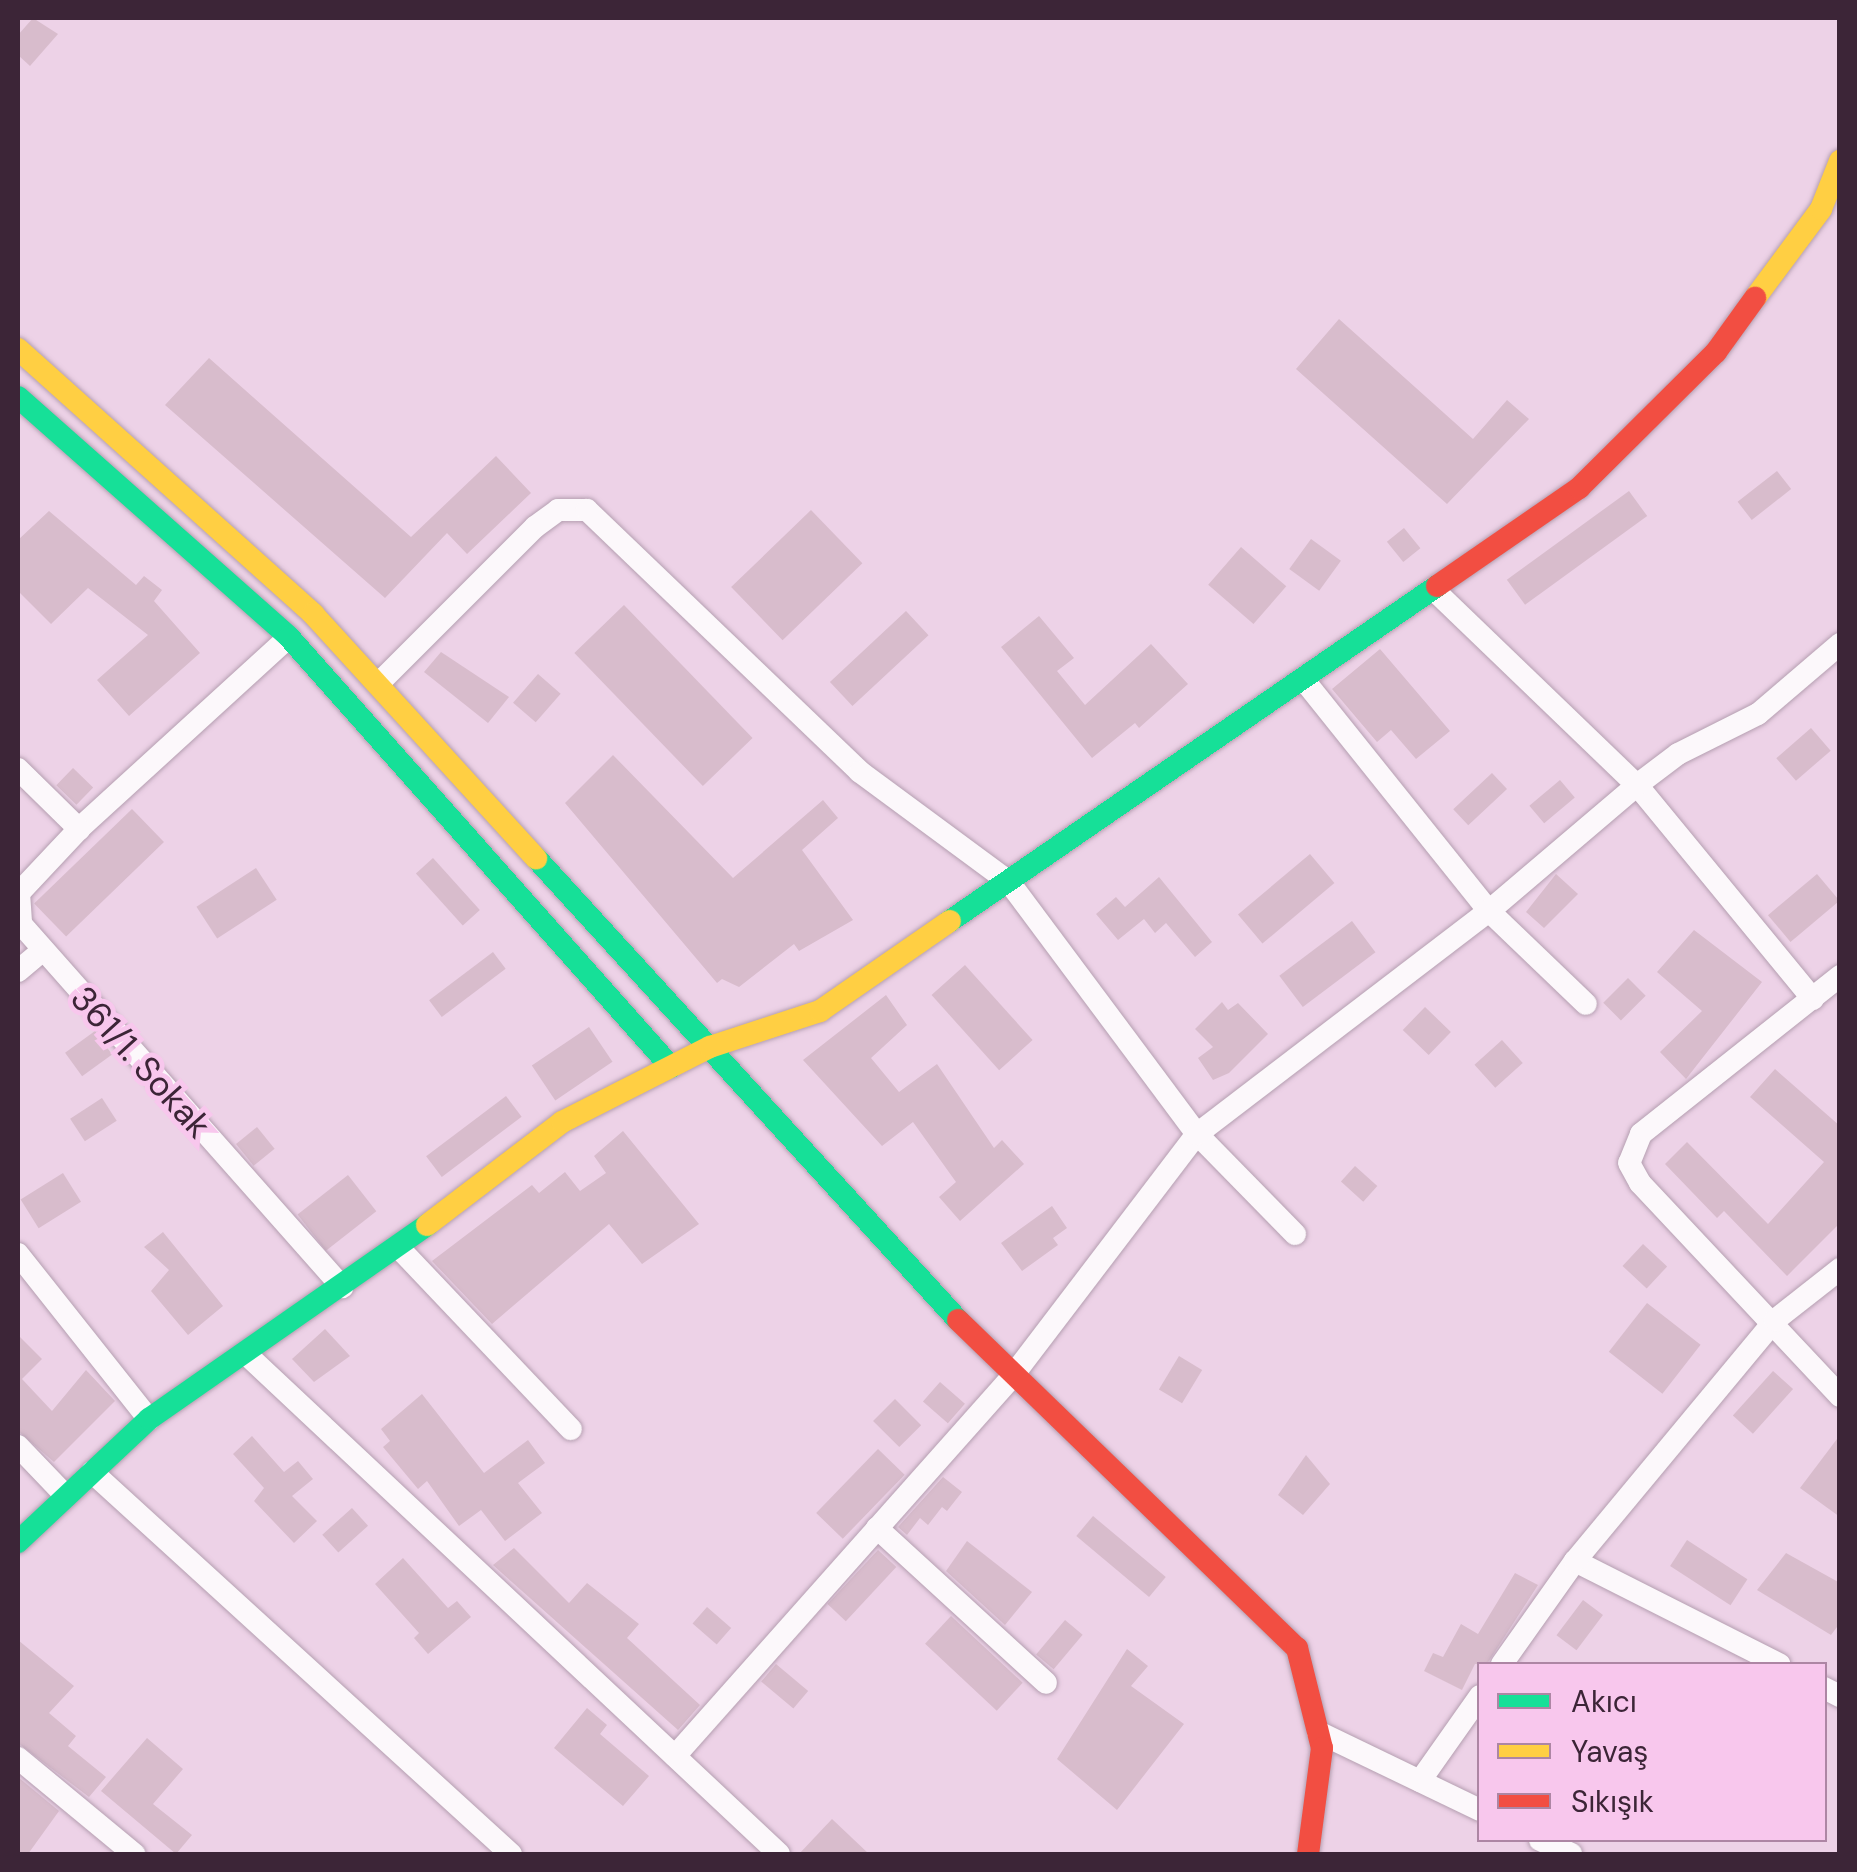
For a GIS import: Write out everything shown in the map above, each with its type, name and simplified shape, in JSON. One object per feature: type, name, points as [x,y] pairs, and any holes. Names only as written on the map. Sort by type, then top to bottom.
[{"type":"street","points":[[18,1542],[148,1419],[342,1287],[562,1122],[710,1047],[820,1011],[1579,488],[1716,352],[1830,211],[1840,161]]},
{"type":"street","points":[[18,349],[313,614],[1011,1378],[1297,1648],[1322,1748],[1308,1854]]},
{"type":"street","points":[[18,397],[290,636],[671,1067]]},
{"type":"street","points":[[378,684],[534,527],[558,510],[587,510],[860,772],[1009,882],[1197,1134],[1295,1234]]},
{"type":"street","points":[[1433,588],[1637,784],[1813,999]]},
{"type":"street","name":"361/1. Sokak","points":[[290,636],[79,828],[19,893],[21,924],[342,1287]]},
{"type":"street","points":[[674,1756],[1011,1378],[1197,1134],[1489,912],[1637,784],[1678,754],[1758,714],[1840,644]]},
{"type":"street","points":[[1303,678],[1489,912],[1586,1004]]},
{"type":"street","points":[[18,769],[79,828]]},
{"type":"street","points":[[18,971],[42,951]]},
{"type":"street","points":[[1840,976],[1641,1134],[1630,1152],[1640,1183],[1775,1320],[1840,1396]]},
{"type":"street","points":[[398,1246],[572,1429]]},
{"type":"street","points":[[18,1254],[148,1419]]},
{"type":"street","points":[[1503,1662],[1575,1560],[1775,1320],[1840,1270]]},
{"type":"street","points":[[245,1354],[779,1854]]},
{"type":"street","points":[[18,1446],[66,1496]]},
{"type":"street","points":[[92,1472],[511,1854]]},
{"type":"street","points":[[877,1528],[1046,1682]]},
{"type":"street","points":[[1575,1560],[1775,1662]]},
{"type":"street","points":[[1420,1781],[1477,1700]]},
{"type":"street","points":[[1318,1732],[1477,1809]]},
{"type":"street","points":[[18,1758],[134,1854]]},
{"type":"street","points":[[1544,1842],[1571,1854]]},
{"type":"building","points":[[33,18],[58,34],[30,66],[18,55],[18,35]]},
{"type":"building","points":[[1339,319],[1473,439],[1507,400],[1529,419],[1447,504],[1296,369]]},
{"type":"building","points":[[209,358],[411,537],[496,456],[531,493],[467,554],[447,533],[385,598],[165,405]]},
{"type":"building","points":[[1777,471],[1791,489],[1752,520],[1738,502]]},
{"type":"building","points":[[1629,491],[1647,516],[1525,605],[1507,580]]},
{"type":"building","points":[[811,510],[862,563],[783,640],[731,587]]},
{"type":"building","points":[[49,511],[136,585],[144,576],[162,590],[154,601],[200,653],[129,716],[97,680],[148,635],[88,588],[51,624],[18,591],[18,540]]},
{"type":"building","points":[[1404,528],[1420,548],[1403,562],[1387,542]]},
{"type":"building","points":[[1311,539],[1341,561],[1319,591],[1289,569]]},
{"type":"building","points":[[1241,547],[1286,586],[1253,624],[1208,585]]},
{"type":"building","points":[[624,605],[753,738],[703,786],[574,653]]},
{"type":"building","points":[[906,611],[929,635],[852,706],[830,682]]},
{"type":"building","points":[[1039,616],[1074,658],[1057,671],[1085,705],[1151,644],[1188,684],[1139,728],[1135,723],[1092,758],[1001,647]]},
{"type":"building","points":[[1380,649],[1450,731],[1416,759],[1391,730],[1377,742],[1332,689]]},
{"type":"building","points":[[441,652],[509,697],[488,723],[424,672]]},
{"type":"building","points":[[538,674],[561,694],[536,722],[513,703]]},
{"type":"building","points":[[1811,728],[1831,751],[1796,781],[1776,758]]},
{"type":"building","points":[[613,755],[733,878],[823,800],[838,818],[802,850],[853,920],[799,951],[794,944],[739,987],[722,979],[717,983],[565,803]]},
{"type":"building","points":[[73,768],[93,787],[76,805],[56,785]]},
{"type":"building","points":[[1492,773],[1507,789],[1468,825],[1453,809]]},
{"type":"building","points":[[1560,780],[1575,798],[1544,823],[1529,806]]},
{"type":"building","points":[[132,809],[164,842],[66,937],[34,903]]},
{"type":"building","points":[[1310,854],[1334,883],[1262,944],[1238,914]]},
{"type":"building","points":[[433,858],[480,910],[463,925],[416,873]]},
{"type":"building","points":[[256,868],[277,900],[217,939],[196,907]]},
{"type":"building","points":[[1556,874],[1578,894],[1544,928],[1526,912]]},
{"type":"building","points":[[1817,874],[1839,901],[1790,942],[1768,915]]},
{"type":"building","points":[[1159,877],[1212,942],[1195,957],[1166,923],[1155,933],[1144,919],[1118,940],[1096,914],[1116,897],[1125,907]]},
{"type":"building","points":[[1352,921],[1375,952],[1303,1007],[1279,976]]},
{"type":"building","points":[[1694,930],[1762,982],[1686,1079],[1660,1052],[1702,1011],[1657,972]]},
{"type":"building","points":[[493,952],[506,969],[442,1017],[429,1000]]},
{"type":"building","points":[[965,965],[1033,1040],[999,1070],[932,995]]},
{"type":"building","points":[[1628,978],[1646,996],[1621,1020],[1603,1003]]},
{"type":"building","points":[[886,995],[907,1025],[871,1058],[899,1092],[937,1064],[994,1148],[1002,1140],[1024,1164],[960,1221],[939,1197],[956,1182],[913,1122],[882,1146],[803,1060]]},
{"type":"building","points":[[1222,1002],[1228,1010],[1238,1003],[1268,1034],[1229,1073],[1213,1080],[1198,1058],[1213,1047],[1195,1029]]},
{"type":"building","points":[[1425,1007],[1451,1032],[1429,1055],[1403,1030]]},
{"type":"building","points":[[589,1027],[612,1062],[555,1100],[532,1066]]},
{"type":"building","points":[[95,1031],[112,1054],[82,1076],[65,1053]]},
{"type":"building","points":[[1502,1040],[1523,1063],[1495,1088],[1475,1065]]},
{"type":"building","points":[[1775,1069],[1840,1126],[1840,1223],[1787,1276],[1724,1211],[1717,1218],[1665,1164],[1687,1142],[1768,1224],[1824,1162],[1750,1097]]},
{"type":"building","points":[[506,1096],[522,1117],[442,1177],[426,1156]]},
{"type":"building","points":[[102,1098],[117,1121],[85,1141],[70,1119]]},
{"type":"building","points":[[257,1127],[275,1149],[254,1166],[236,1144]]},
{"type":"building","points":[[623,1131],[699,1224],[642,1264],[609,1224],[492,1324],[432,1261],[532,1185],[539,1193],[565,1172],[580,1191],[606,1173],[594,1156]]},
{"type":"building","points":[[1355,1166],[1377,1186],[1363,1202],[1341,1182]]},
{"type":"building","points":[[63,1173],[81,1202],[39,1228],[21,1199]]},
{"type":"building","points":[[348,1175],[376,1211],[326,1251],[298,1214]]},
{"type":"building","points":[[1052,1206],[1067,1228],[1053,1238],[1058,1245],[1022,1271],[1001,1243]]},
{"type":"building","points":[[163,1232],[223,1306],[188,1335],[151,1291],[169,1270],[144,1247]]},
{"type":"building","points":[[1643,1244],[1667,1267],[1647,1288],[1623,1266]]},
{"type":"building","points":[[1647,1303],[1701,1345],[1662,1394],[1609,1352]]},
{"type":"building","points":[[325,1329],[350,1356],[314,1382],[292,1359]]},
{"type":"building","points":[[18,1335],[42,1359],[22,1379],[52,1411],[86,1370],[115,1401],[54,1462],[18,1431]]},
{"type":"building","points":[[1179,1356],[1202,1370],[1182,1403],[1159,1389]]},
{"type":"building","points":[[1773,1371],[1793,1389],[1753,1434],[1733,1416]]},
{"type":"building","points":[[940,1382],[965,1404],[948,1423],[923,1402]]},
{"type":"building","points":[[422,1394],[484,1473],[528,1440],[545,1463],[518,1483],[542,1513],[505,1541],[481,1510],[459,1526],[427,1481],[418,1489],[383,1447],[390,1441],[381,1429]]},
{"type":"building","points":[[895,1399],[921,1425],[899,1447],[873,1421]]},
{"type":"building","points":[[1840,1435],[1840,1517],[1800,1488]]},
{"type":"building","points":[[252,1436],[284,1472],[298,1461],[313,1479],[292,1496],[317,1521],[294,1543],[254,1501],[264,1488],[233,1454]]},
{"type":"building","points":[[878,1449],[905,1475],[843,1539],[816,1513]]},
{"type":"building","points":[[1306,1455],[1330,1484],[1303,1515],[1278,1495]]},
{"type":"building","points":[[943,1477],[962,1492],[947,1511],[942,1507],[928,1525],[920,1518],[907,1535],[898,1527]]},
{"type":"building","points":[[352,1508],[368,1526],[338,1553],[322,1535]]},
{"type":"building","points":[[1093,1516],[1166,1577],[1149,1597],[1076,1536]]},
{"type":"building","points":[[1687,1540],[1747,1579],[1731,1605],[1670,1566]]},
{"type":"building","points":[[967,1541],[1032,1592],[1005,1625],[946,1571]]},
{"type":"building","points":[[514,1548],[569,1603],[587,1583],[639,1624],[627,1638],[700,1705],[678,1730],[493,1565]]},
{"type":"building","points":[[878,1550],[896,1567],[846,1621],[828,1604]]},
{"type":"building","points":[[1786,1553],[1840,1583],[1840,1623],[1831,1635],[1757,1590]]},
{"type":"building","points":[[403,1558],[448,1608],[457,1601],[471,1617],[428,1654],[414,1638],[419,1633],[375,1584]]},
{"type":"building","points":[[1515,1573],[1538,1585],[1488,1662],[1475,1664],[1462,1690],[1424,1671],[1433,1653],[1443,1657],[1461,1624],[1478,1634]]},
{"type":"building","points":[[1583,1600],[1603,1615],[1576,1650],[1557,1635]]},
{"type":"building","points":[[707,1607],[731,1628],[717,1645],[693,1624]]},
{"type":"building","points":[[951,1616],[1023,1683],[997,1711],[925,1644]]},
{"type":"building","points":[[1065,1620],[1083,1635],[1054,1669],[1036,1654]]},
{"type":"building","points":[[18,1640],[74,1686],[49,1713],[76,1736],[68,1746],[106,1777],[89,1797],[18,1743]]},
{"type":"building","points":[[1127,1649],[1148,1666],[1131,1686],[1184,1724],[1117,1810],[1057,1759]]},
{"type":"building","points":[[776,1664],[808,1691],[793,1709],[761,1682]]},
{"type":"building","points":[[587,1708],[607,1725],[600,1734],[649,1776],[623,1806],[554,1748]]},
{"type":"building","points":[[147,1738],[183,1769],[153,1804],[192,1835],[176,1854],[101,1791]]},
{"type":"building","points":[[18,1777],[59,1811],[28,1854],[18,1854]]},
{"type":"building","points":[[832,1819],[869,1854],[799,1854]]},
{"type":"traffic: fast","points":[[18,397],[289,637],[671,1067]]},
{"type":"traffic: fast","points":[[950,921],[1437,586]]},
{"type":"traffic: fast","points":[[536,858],[958,1320]]},
{"type":"traffic: fast","points":[[18,1542],[149,1419],[427,1225]]},
{"type":"traffic: slow","points":[[1755,298],[1821,209],[1840,161]]},
{"type":"traffic: slow","points":[[18,349],[313,614],[536,858]]},
{"type":"traffic: slow","points":[[427,1225],[562,1122],[710,1047],[820,1011],[950,921]]},
{"type":"traffic: jam","points":[[1437,586],[1579,488],[1716,352],[1755,298]]},
{"type":"traffic: jam","points":[[958,1320],[1297,1648],[1322,1748],[1308,1854]]}]
